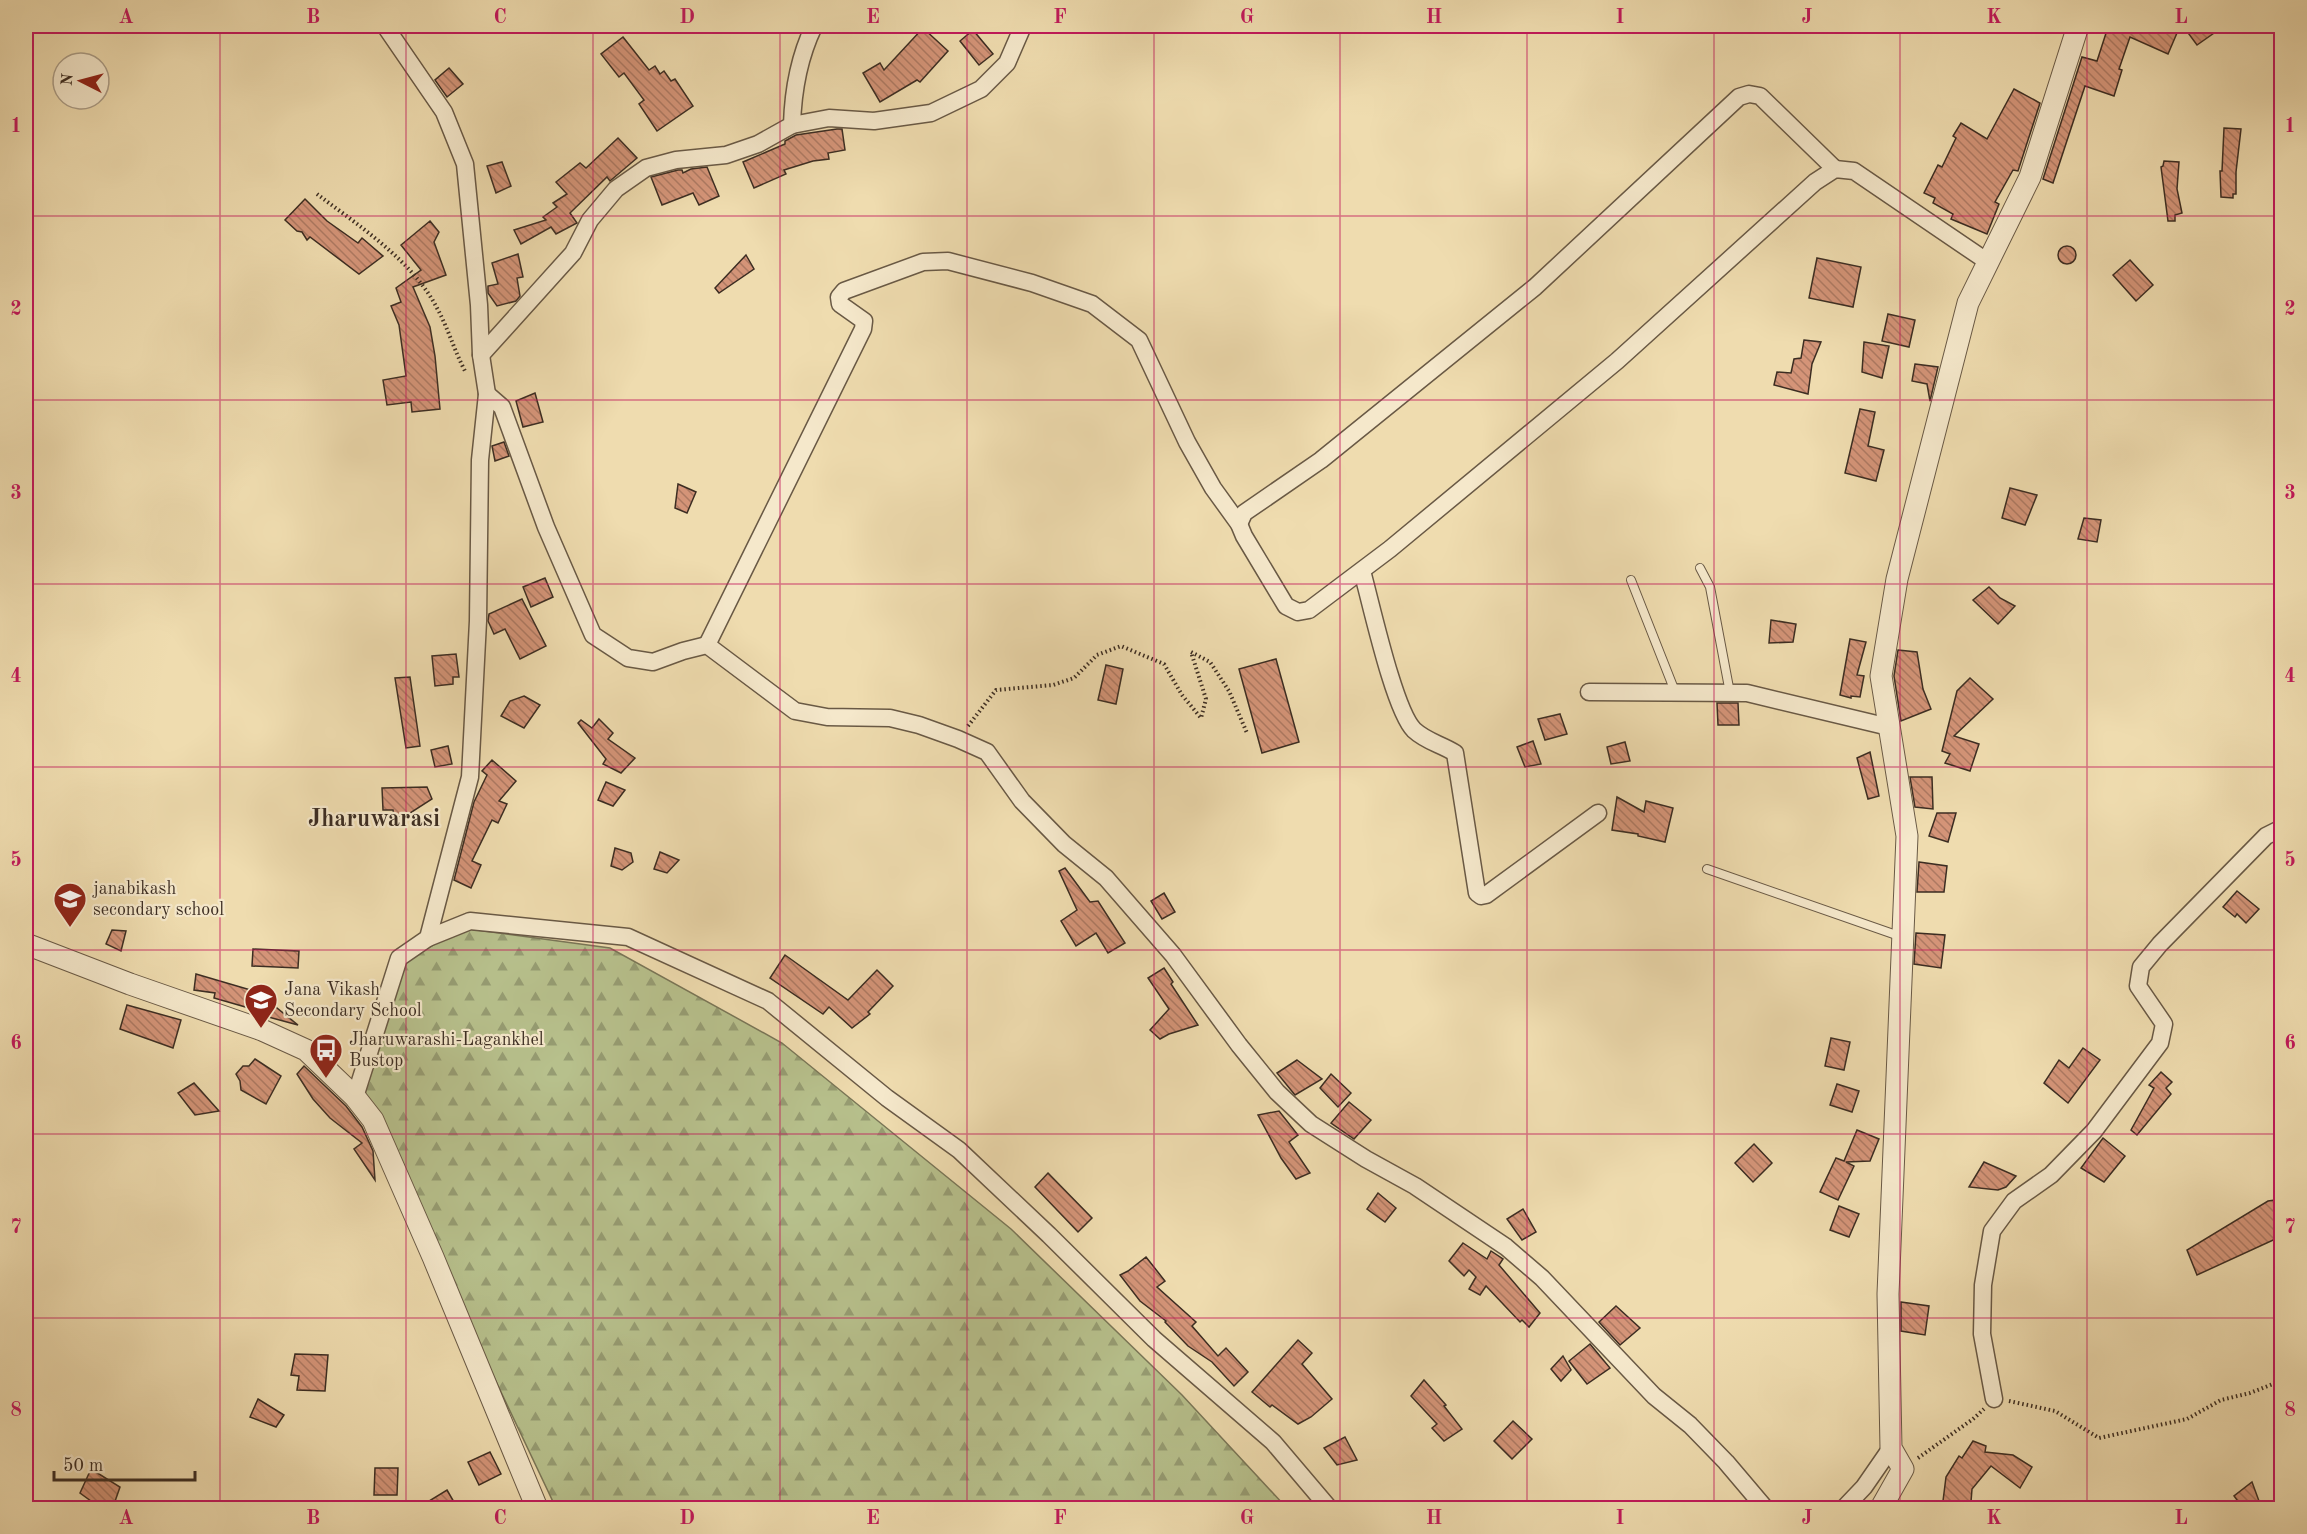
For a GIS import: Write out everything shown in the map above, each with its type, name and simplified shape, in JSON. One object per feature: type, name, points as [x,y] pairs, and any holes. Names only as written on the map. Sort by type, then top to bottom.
[{"type":"street","points":[[385,26],[444,112],[465,164],[487,394],[480,460],[478,621],[470,777],[428,938]]},
{"type":"street","points":[[792,125],[792,99],[799,64],[814,26]]},
{"type":"street","points":[[482,355],[573,253],[590,220],[616,189],[646,168],[676,160],[726,154],[758,144],[792,125],[829,118],[874,121],[931,113],[981,89],[1007,63],[1023,26]]},
{"type":"street","points":[[1881,1509],[1903,1469],[1892,1448],[1888,1294],[1907,836],[1881,676],[1898,579],[1968,303],[2030,177],[2078,26]]},
{"type":"street","points":[[1239,524],[1244,513],[1321,460],[1535,287],[1739,97],[1749,94],[1760,96],[1835,170]]},
{"type":"street","points":[[487,394],[502,407],[546,527],[593,635],[627,658],[653,662],[707,645],[863,329],[864,321],[840,304],[839,297],[844,291],[923,262],[948,261],[1032,283],[1092,304],[1139,340],[1187,442],[1213,488],[1239,524],[1286,606],[1298,612],[1309,610],[1390,549],[1617,361],[1815,182],[1835,170],[1854,171],[1988,262]]},
{"type":"street","points":[[1362,571],[1400,706],[1413,729],[1429,742],[1455,753],[1477,893],[1486,896],[1598,813]]},
{"type":"street","points":[[707,645],[795,711],[827,717],[890,718],[920,725],[987,752],[1022,801],[1064,844],[1106,878],[1173,955],[1239,1046],[1277,1092],[1311,1124],[1366,1160],[1415,1186],[1506,1247],[1542,1278],[1654,1396],[1690,1425],[1726,1462],[1765,1509]]},
{"type":"street","points":[[1589,692],[1746,693],[1889,726]]},
{"type":"street","points":[[1994,1400],[1982,1334],[1983,1285],[1992,1231],[2014,1201],[2050,1175],[2094,1131],[2160,1043],[2164,1024],[2138,986],[2141,967],[2229,872],[2266,836],[2282,828]]},
{"type":"street","points":[[355,1097],[399,958],[428,938],[470,921],[628,937],[768,1001],[887,1098],[958,1150],[1049,1235],[1154,1339],[1273,1442],[1329,1509]]},
{"type":"street","points":[[26,944],[130,984],[262,1030],[306,1050],[355,1097],[378,1130],[537,1509]]},
{"type":"street","points":[[1844,1509],[1864,1487],[1892,1448]]},
{"type":"lane","points":[[1700,568],[1710,587],[1730,693]]},
{"type":"lane","points":[[1631,580],[1676,694]]},
{"type":"lane","points":[[1707,869],[1903,938]]},
{"type":"path","points":[[316,195],[390,249],[412,273],[436,306],[466,373],[487,394]]},
{"type":"path","points":[[958,739],[996,690],[1053,686],[1074,678],[1097,654],[1121,646],[1164,664],[1182,695],[1201,718],[1206,699],[1191,652],[1210,662],[1229,691],[1247,733]]},
{"type":"path","points":[[1903,1469],[1973,1419],[1994,1400],[2019,1401],[2055,1411],[2099,1438],[2187,1419],[2221,1400],[2250,1393],[2273,1384],[2282,1377]]},
{"type":"green space","points":[[454,927],[610,948],[782,1043],[1011,1229],[1182,1395],[1284,1505],[1290,1508],[556,1508],[356,1086],[399,964]]},
{"type":"building","points":[[2104,26],[2180,26],[2168,54],[2130,37],[2119,69],[2122,70],[2114,96],[2085,86],[2053,183],[2043,179],[2082,57],[2097,61],[2108,27]]},
{"type":"building","points":[[2183,26],[2224,26],[2197,45]]},
{"type":"building","points":[[923,28],[948,51],[920,82],[917,80],[880,102],[863,73],[880,63],[884,70]]},
{"type":"building","points":[[973,30],[993,54],[979,65],[960,41]]},
{"type":"building","points":[[623,37],[649,70],[655,66],[660,74],[664,71],[671,81],[675,79],[693,106],[657,131],[639,104],[644,100],[624,73],[619,77],[601,54]]},
{"type":"building","points":[[449,68],[463,84],[447,97],[435,80]]},
{"type":"building","points":[[2014,89],[2040,103],[2018,171],[2013,170],[1995,202],[1999,204],[1987,234],[1951,219],[1953,214],[1933,203],[1935,198],[1924,193],[1938,165],[1942,167],[1956,138],[1953,136],[1961,123],[1987,139]]},
{"type":"building","points":[[2224,128],[2241,129],[2236,194],[2233,194],[2233,198],[2221,197],[2220,171],[2222,171]]},
{"type":"building","points":[[842,129],[845,150],[828,153],[829,159],[813,161],[784,170],[786,174],[754,188],[743,162],[785,144],[785,141],[796,135]]},
{"type":"building","points":[[618,138],[637,158],[610,181],[607,177],[570,213],[577,223],[556,234],[551,227],[521,244],[514,230],[546,220],[543,217],[557,207],[553,203],[567,194],[556,182],[580,163],[586,168]]},
{"type":"building","points":[[2164,161],[2179,162],[2177,189],[2182,213],[2175,215],[2175,221],[2168,221],[2161,167]]},
{"type":"building","points":[[502,162],[511,186],[496,193],[487,166]]},
{"type":"building","points":[[707,167],[719,196],[699,205],[693,193],[662,205],[651,177],[678,170],[682,170],[683,173],[691,169]]},
{"type":"building","points":[[305,199],[327,221],[358,243],[362,238],[383,256],[359,274],[310,237],[307,240],[302,232],[297,231],[285,220]]},
{"type":"building","points":[[430,221],[439,232],[434,242],[446,275],[413,287],[430,327],[440,409],[412,412],[411,402],[387,405],[383,380],[406,376],[399,325],[391,306],[401,302],[396,288],[421,270],[401,245]]},
{"type":"building","points":[[2067,246],[2073,249],[2076,255],[2073,261],[2067,264],[2061,261],[2058,255],[2061,249]]},
{"type":"building","points":[[518,254],[523,277],[517,278],[520,296],[516,301],[497,306],[488,293],[488,286],[498,284],[492,263]]},
{"type":"building","points":[[746,255],[754,269],[719,293],[715,288]]},
{"type":"building","points":[[1817,258],[1861,267],[1853,307],[1809,298]]},
{"type":"building","points":[[2130,260],[2153,285],[2136,301],[2113,275]]},
{"type":"building","points":[[1888,314],[1915,320],[1909,347],[1882,341]]},
{"type":"building","points":[[1804,340],[1821,342],[1812,364],[1808,394],[1774,385],[1777,372],[1791,373],[1794,359],[1801,358]]},
{"type":"building","points":[[1864,342],[1889,346],[1882,378],[1862,372]]},
{"type":"building","points":[[1915,364],[1938,367],[1930,401],[1927,384],[1912,381]]},
{"type":"building","points":[[535,393],[543,422],[523,427],[516,401]]},
{"type":"building","points":[[1860,409],[1875,412],[1868,446],[1884,450],[1876,481],[1845,473]]},
{"type":"building","points":[[504,442],[509,456],[495,461],[492,446]]},
{"type":"building","points":[[678,484],[696,492],[687,513],[675,508]]},
{"type":"building","points":[[2010,488],[2037,495],[2025,525],[2002,518]]},
{"type":"building","points":[[2084,518],[2101,520],[2097,542],[2078,539]]},
{"type":"building","points":[[545,578],[553,597],[531,607],[523,587]]},
{"type":"building","points":[[1989,587],[2000,598],[2015,606],[1998,624],[1973,600]]},
{"type":"building","points":[[522,599],[546,646],[520,659],[505,629],[494,634],[488,621],[489,614]]},
{"type":"building","points":[[1771,620],[1796,624],[1793,642],[1769,643]]},
{"type":"building","points":[[1850,639],[1866,642],[1857,675],[1864,676],[1860,697],[1851,696],[1851,698],[1840,695]]},
{"type":"building","points":[[1898,650],[1917,652],[1923,689],[1931,709],[1901,721],[1894,676]]},
{"type":"building","points":[[456,654],[459,677],[453,677],[453,684],[435,686],[432,656]]},
{"type":"building","points":[[1276,659],[1299,742],[1262,753],[1239,669]]},
{"type":"building","points":[[1106,665],[1123,669],[1116,704],[1098,700]]},
{"type":"building","points":[[410,677],[420,746],[406,748],[395,678]]},
{"type":"building","points":[[1970,678],[1993,699],[1954,736],[1979,744],[1970,771],[1945,763],[1950,754],[1942,751],[1957,691]]},
{"type":"building","points":[[524,696],[540,705],[524,728],[501,716],[510,701]]},
{"type":"building","points":[[1717,703],[1738,703],[1739,725],[1718,725]]},
{"type":"building","points":[[1560,714],[1567,734],[1545,740],[1538,719]]},
{"type":"building","points":[[599,719],[613,733],[608,739],[635,758],[621,773],[603,764],[606,759],[578,723],[581,720],[592,728]]},
{"type":"building","points":[[1533,741],[1541,764],[1525,767],[1517,747]]},
{"type":"building","points":[[1625,742],[1630,761],[1611,764],[1607,747]]},
{"type":"building","points":[[448,746],[452,764],[435,767],[431,750]]},
{"type":"building","points":[[1870,752],[1879,796],[1868,799],[1857,758]]},
{"type":"building","points":[[492,760],[516,781],[499,801],[507,804],[498,823],[492,820],[472,861],[481,865],[471,888],[454,880],[474,802],[487,775],[482,771]]},
{"type":"building","points":[[1910,777],[1932,777],[1933,809],[1915,807]]},
{"type":"building","points":[[606,782],[625,790],[613,806],[598,800]]},
{"type":"building","points":[[427,787],[432,799],[404,817],[394,815],[393,810],[383,810],[382,788]]},
{"type":"building","points":[[1617,797],[1644,812],[1646,801],[1673,808],[1665,842],[1638,836],[1638,834],[1612,830]]},
{"type":"building","points":[[1937,813],[1956,813],[1948,842],[1929,836]]},
{"type":"building","points":[[615,848],[631,853],[633,862],[622,870],[611,866]]},
{"type":"building","points":[[660,852],[679,860],[667,873],[654,869]]},
{"type":"building","points":[[1919,862],[1947,866],[1944,892],[1917,892]]},
{"type":"building","points":[[1065,868],[1090,902],[1098,901],[1125,943],[1108,953],[1096,933],[1076,946],[1061,921],[1077,910],[1059,871]]},
{"type":"building","points":[[2237,891],[2259,909],[2246,923],[2237,914],[2235,917],[2223,907]]},
{"type":"building","points":[[1164,893],[1175,912],[1162,919],[1151,901]]},
{"type":"building","points":[[112,930],[126,931],[121,951],[106,944]]},
{"type":"building","points":[[1916,933],[1945,935],[1941,968],[1914,964]]},
{"type":"building","points":[[253,949],[299,951],[298,968],[252,966]]},
{"type":"building","points":[[785,955],[848,1000],[877,970],[893,986],[868,1012],[870,1014],[852,1028],[829,1007],[823,1014],[770,978]]},
{"type":"building","points":[[1164,968],[1173,982],[1171,984],[1198,1025],[1160,1039],[1150,1030],[1169,1009],[1148,978]]},
{"type":"building","points":[[196,974],[254,991],[249,1008],[214,998],[215,993],[194,990]]},
{"type":"building","points":[[255,997],[267,1000],[298,1025],[250,1012]]},
{"type":"building","points":[[127,1005],[181,1020],[173,1048],[120,1029]]},
{"type":"building","points":[[1831,1038],[1850,1042],[1844,1070],[1825,1066]]},
{"type":"building","points":[[2083,1048],[2100,1060],[2068,1103],[2044,1083],[2059,1060],[2069,1068]]},
{"type":"building","points":[[255,1059],[281,1076],[266,1104],[241,1090],[236,1074],[243,1066],[249,1066]]},
{"type":"building","points":[[1297,1060],[1322,1079],[1295,1095],[1277,1073]]},
{"type":"building","points":[[304,1066],[346,1106],[362,1127],[373,1151],[375,1180],[354,1149],[362,1143],[330,1118],[313,1099],[297,1074]]},
{"type":"building","points":[[2161,1072],[2172,1082],[2166,1088],[2171,1094],[2137,1135],[2131,1130],[2154,1088],[2149,1085]]},
{"type":"building","points":[[1331,1074],[1351,1093],[1338,1107],[1320,1088]]},
{"type":"building","points":[[194,1083],[219,1111],[195,1115],[178,1093]]},
{"type":"building","points":[[1837,1084],[1859,1091],[1852,1112],[1830,1105]]},
{"type":"building","points":[[1349,1102],[1371,1120],[1354,1139],[1331,1123]]},
{"type":"building","points":[[1279,1111],[1298,1135],[1289,1142],[1310,1173],[1296,1179],[1281,1158],[1258,1115]]},
{"type":"building","points":[[1857,1130],[1879,1139],[1870,1161],[1846,1162],[1854,1166],[1838,1200],[1820,1192],[1836,1158],[1844,1161]]},
{"type":"building","points":[[2103,1138],[2125,1156],[2104,1182],[2081,1168]]},
{"type":"building","points":[[1754,1144],[1772,1163],[1753,1182],[1735,1163]]},
{"type":"building","points":[[1984,1162],[2016,1176],[2006,1187],[1998,1190],[1969,1187]]},
{"type":"building","points":[[1048,1173],[1092,1218],[1078,1232],[1035,1187]]},
{"type":"building","points":[[1378,1193],[1396,1208],[1385,1222],[1367,1209]]},
{"type":"building","points":[[2282,1199],[2282,1236],[2197,1275],[2187,1250],[2268,1201]]},
{"type":"building","points":[[1839,1206],[1859,1214],[1849,1237],[1830,1230]]},
{"type":"building","points":[[1523,1209],[1536,1232],[1522,1240],[1507,1219]]},
{"type":"building","points":[[1463,1243],[1487,1259],[1491,1251],[1503,1259],[1499,1265],[1540,1313],[1529,1327],[1522,1320],[1520,1322],[1486,1286],[1480,1295],[1469,1289],[1476,1277],[1469,1270],[1464,1276],[1449,1261]]},
{"type":"building","points":[[1146,1257],[1165,1281],[1157,1287],[1196,1322],[1192,1326],[1218,1356],[1226,1348],[1248,1372],[1234,1386],[1212,1362],[1188,1346],[1166,1321],[1140,1301],[1120,1275]]},
{"type":"building","points":[[1901,1302],[1929,1306],[1925,1335],[1901,1331]]},
{"type":"building","points":[[1616,1306],[1640,1328],[1620,1345],[1599,1322]]},
{"type":"building","points":[[1298,1340],[1312,1353],[1302,1364],[1332,1399],[1311,1417],[1298,1424],[1272,1405],[1270,1407],[1252,1392]]},
{"type":"building","points":[[1590,1344],[1610,1368],[1587,1384],[1569,1361]]},
{"type":"building","points":[[295,1354],[328,1355],[325,1391],[297,1390],[299,1376],[291,1375]]},
{"type":"building","points":[[1563,1356],[1571,1370],[1561,1381],[1551,1369]]},
{"type":"building","points":[[1424,1380],[1446,1405],[1444,1406],[1462,1429],[1444,1441],[1432,1428],[1437,1424],[1411,1396]]},
{"type":"building","points":[[258,1399],[284,1415],[276,1427],[250,1417]]},
{"type":"building","points":[[1513,1421],[1532,1439],[1512,1459],[1494,1441]]},
{"type":"building","points":[[1345,1437],[1357,1460],[1337,1465],[1324,1448]]},
{"type":"building","points":[[1973,1441],[1986,1446],[1985,1452],[2013,1455],[2032,1467],[2020,1488],[1991,1466],[1972,1489],[1971,1502],[1965,1502],[1963,1509],[1942,1509],[1946,1477],[1959,1456],[1962,1458]]},
{"type":"building","points":[[490,1452],[501,1474],[479,1485],[468,1462]]},
{"type":"building","points":[[375,1468],[398,1468],[397,1495],[374,1495]]},
{"type":"building","points":[[91,1469],[120,1487],[113,1507],[102,1509],[80,1493]]},
{"type":"building","points":[[2252,1482],[2259,1501],[2243,1508],[2234,1496]]},
{"type":"building","points":[[447,1490],[458,1509],[416,1509]]},
{"type":"place","name":"janabikash secondary school","points":[[70,928]]},
{"type":"place","name":"Jana Vikash Secondary School","points":[[261,1029]]},
{"type":"place","name":"Jharuwarashi-Lagankhel Bustop","points":[[326,1079]]},
{"type":"district","name":"Jharuwarasi","points":[[374,820]]}]
